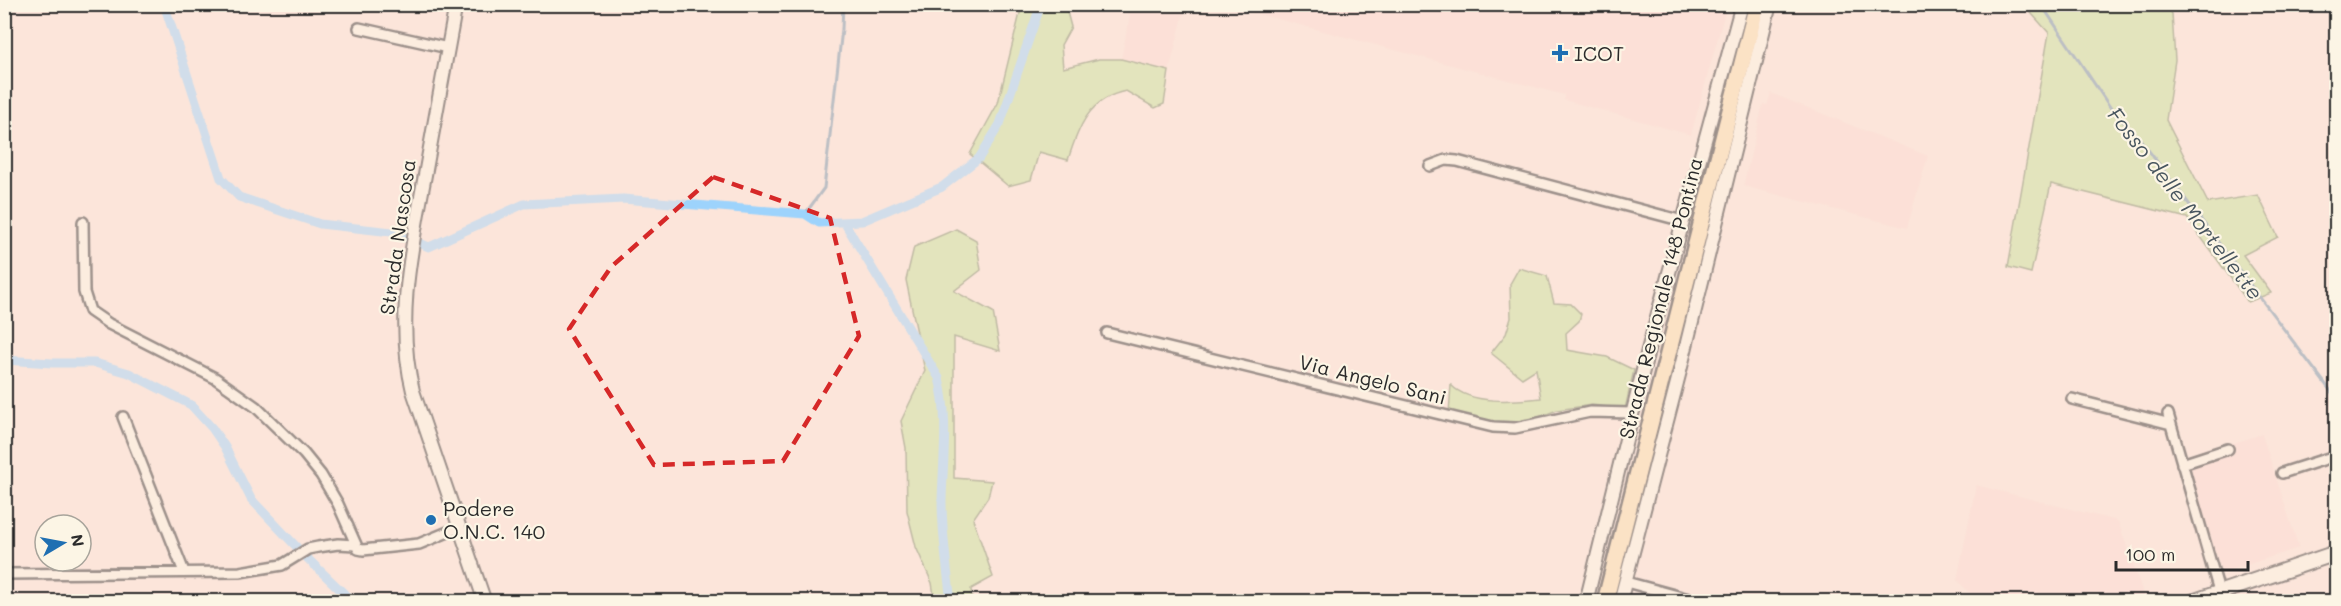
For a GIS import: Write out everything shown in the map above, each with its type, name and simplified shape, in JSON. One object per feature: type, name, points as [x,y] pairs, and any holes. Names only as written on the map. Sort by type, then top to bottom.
[{"type":"main road","name":"Strada Regionale 148 Pontina","points":[[1605,602],[1757,4]]},
{"type":"main road","points":[[2192,602],[2337,553]]},
{"type":"street","name":"Strada Nascosa","points":[[456,4],[415,229],[404,310],[408,366],[417,402],[485,602]]},
{"type":"street","points":[[1586,602],[1632,413],[1742,4]]},
{"type":"street","points":[[1620,602],[1685,352],[1770,4]]},
{"type":"street","points":[[359,28],[448,48]]},
{"type":"street","points":[[1430,166],[1442,161],[1457,161],[1683,221]]},
{"type":"street","points":[[83,222],[84,292],[90,311],[109,324],[215,378],[256,407],[316,469],[338,504],[354,545],[358,549],[410,546],[460,527]]},
{"type":"street","name":"Via Angelo Sani","points":[[1107,333],[1494,428],[1515,428],[1590,412],[1632,413]]},
{"type":"street","points":[[2072,399],[2171,424]]},
{"type":"street","points":[[2168,414],[2219,591]]},
{"type":"street","points":[[123,417],[183,572]]},
{"type":"street","points":[[2182,464],[2228,449]]},
{"type":"street","points":[[2282,472],[2335,456],[2337,461]]},
{"type":"street","points":[[4,574],[240,572],[282,565],[296,559],[308,549],[338,544],[354,545]]},
{"type":"street","points":[[1626,582],[1700,602]]},
{"type":"highlighted area","points":[[713,177],[830,218],[859,336],[783,461],[654,465],[569,329],[611,267]]},
{"type":"shaded area","points":[[1119,5],[1186,5],[1169,71],[1121,59],[1130,15]]},
{"type":"shaded area","name":"ICOT","points":[[1224,5],[1727,5],[1691,135],[1564,100],[1564,95]]},
{"type":"shaded area","points":[[1771,93],[1928,156],[1907,228],[1743,186],[1763,104],[1767,105]]},
{"type":"shaded area","points":[[2262,434],[2299,548],[2222,573],[2186,458]]},
{"type":"shaded area","points":[[1976,485],[2118,521],[2146,601],[2030,601],[2027,595],[2010,601],[1977,601],[1957,580]]},
{"type":"green space","points":[[1022,5],[1070,5],[1067,12],[1071,27],[1061,45],[1063,68],[1099,59],[1121,59],[1169,71],[1164,104],[1155,108],[1126,91],[1103,100],[1094,107],[1081,126],[1068,160],[1039,152],[1031,180],[1008,186],[970,154],[998,103]]},
{"type":"green space","points":[[2024,5],[2167,5],[2172,14],[2175,60],[2166,120],[2208,203],[2258,195],[2278,237],[2243,255],[2271,293],[2248,302],[2187,218],[2051,184],[2031,273],[2008,267],[2049,33]]},
{"type":"green space","points":[[956,229],[976,240],[981,270],[954,291],[993,312],[1000,351],[954,337],[954,478],[992,481],[988,497],[973,519],[993,577],[971,589],[972,601],[935,601],[932,583],[916,547],[907,511],[906,448],[901,421],[925,371],[906,280],[914,247]]},
{"type":"green space","points":[[1519,268],[1547,276],[1554,303],[1571,304],[1581,314],[1579,321],[1566,333],[1567,350],[1607,357],[1634,370],[1625,409],[1592,405],[1557,410],[1524,423],[1505,424],[1449,414],[1451,385],[1469,396],[1481,399],[1541,398],[1536,369],[1522,378],[1491,353],[1506,334],[1511,318],[1510,284]]},
{"type":"waterway","name":"Fosso delle Mortellette","points":[[164,4],[221,178],[239,197],[320,224],[392,232],[429,247],[524,204],[623,199],[805,214],[819,223],[862,221],[942,187],[979,158],[1000,124],[1041,4]]},
{"type":"waterway","points":[[805,214],[824,188],[843,4]]},
{"type":"waterway","name":"Fosso delle Mortellette","points":[[2041,4],[2114,113],[2136,134],[2336,398]]},
{"type":"waterway","points":[[844,222],[939,378],[945,423],[943,526],[951,602]]},
{"type":"waterway","points":[[4,360],[95,363],[129,373],[191,405],[212,428],[225,447],[251,499],[353,602]]},
{"type":"place","name":"ICOT","points":[[1560,53]]},
{"type":"place","name":"Podere O.N.C. 140","points":[[431,520]]}]
